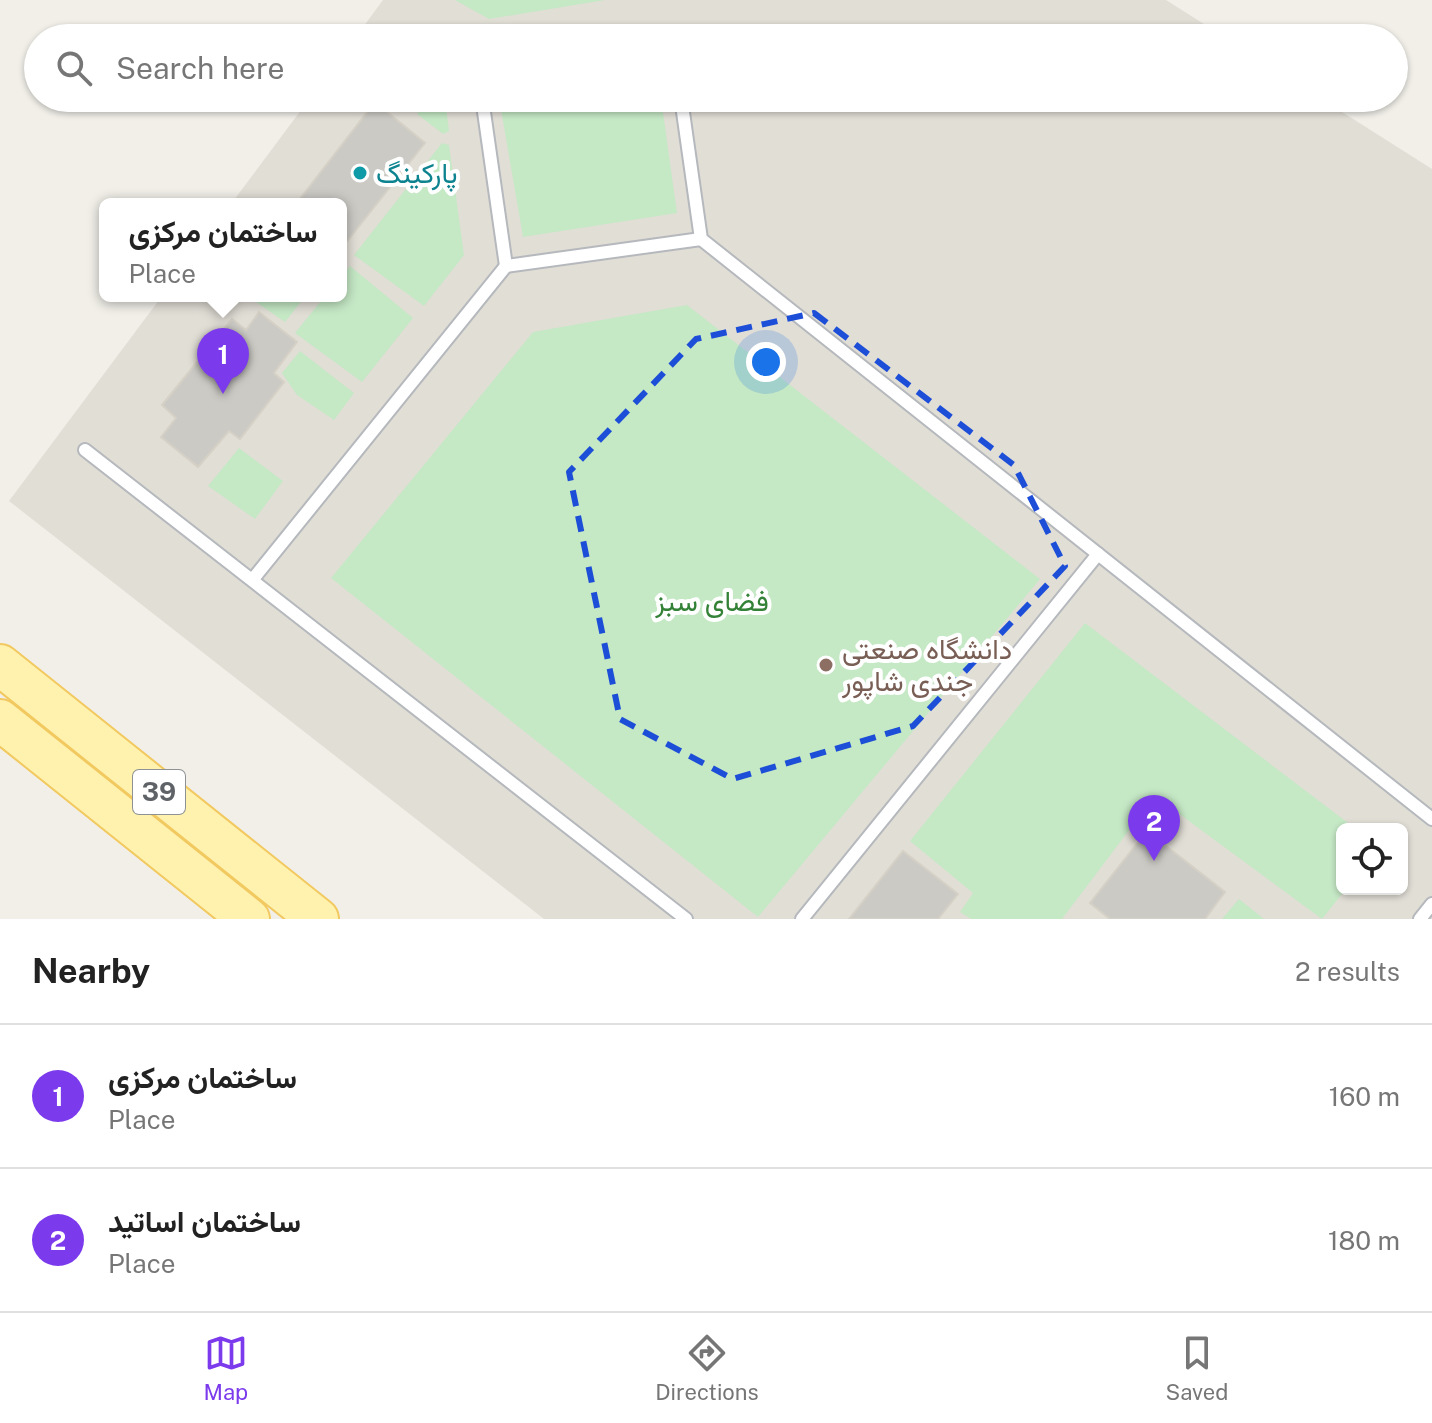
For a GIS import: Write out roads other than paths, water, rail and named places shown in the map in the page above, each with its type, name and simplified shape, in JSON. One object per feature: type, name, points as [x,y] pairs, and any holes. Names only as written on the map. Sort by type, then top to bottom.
[{"type":"main road","name":"39","points":[[0,665],[318,919]]},
{"type":"main road","name":"39","points":[[0,720],[249,919]]},
{"type":"lane","points":[[484,112],[506,266]]},
{"type":"lane","points":[[683,112],[701,239],[1432,819]]},
{"type":"lane","points":[[253,579],[506,266],[701,239]]},
{"type":"lane","points":[[85,450],[686,919]]},
{"type":"lane","points":[[802,919],[1098,554]]},
{"type":"lane","points":[[1420,919],[1432,904]]},
{"type":"place","name":"پارکینگ","points":[[360,173]]},
{"type":"place","name":"ساختمان مرکزی","points":[[223,394]]},
{"type":"place","name":"دانشگاه صنعتی جندی شاپور","points":[[826,665]]},
{"type":"place","name":"ساختمان اساتید","points":[[1154,861]]},
{"type":"park label","name":"فضای سبز","points":[[712,601]]}]
